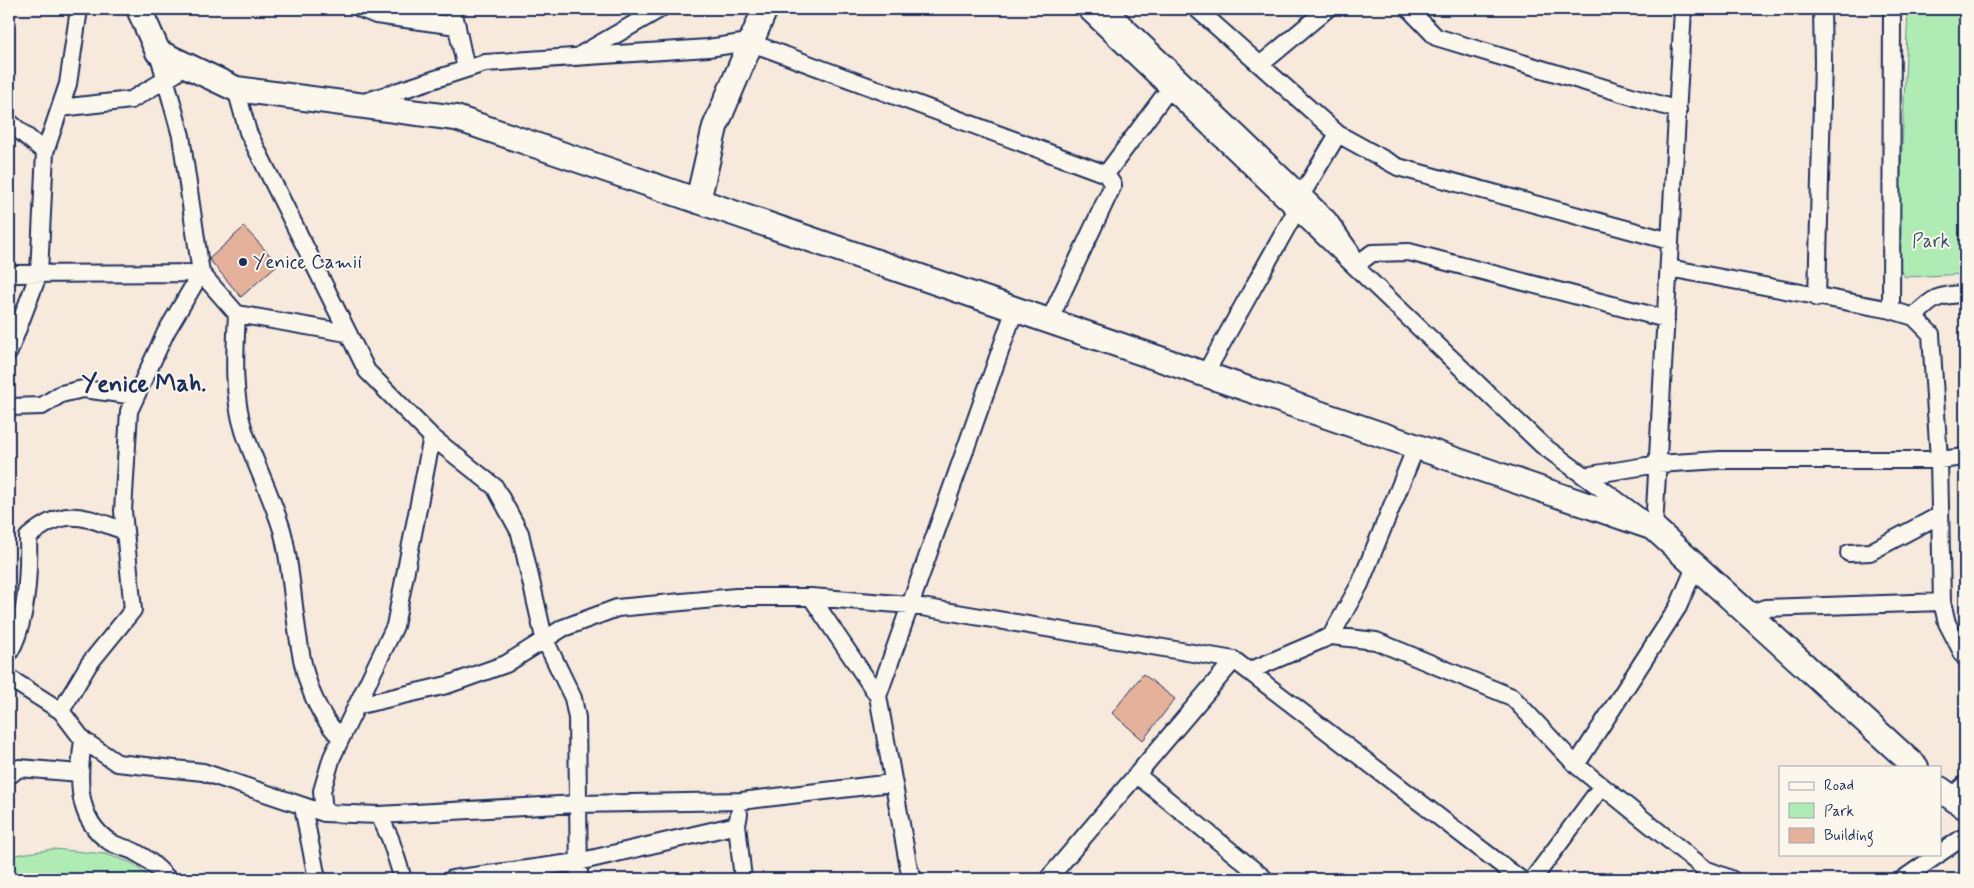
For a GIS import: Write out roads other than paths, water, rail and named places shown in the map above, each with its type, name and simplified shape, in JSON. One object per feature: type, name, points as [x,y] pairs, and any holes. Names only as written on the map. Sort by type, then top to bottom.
[{"type":"street","points":[[9,352],[39,273],[46,152],[68,84],[79,9]]},
{"type":"street","points":[[139,9],[158,52],[181,136],[201,273],[237,314],[347,333]]},
{"type":"street","points":[[361,9],[376,15],[456,26]]},
{"type":"street","points":[[452,9],[466,69]]},
{"type":"street","points":[[578,56],[660,9]]},
{"type":"street","points":[[698,202],[715,127],[749,42],[765,9]]},
{"type":"street","points":[[1085,9],[1170,89],[1300,202],[1328,219],[1372,283]]},
{"type":"street","points":[[1108,9],[1300,202],[1372,283],[1542,445],[1654,528],[1915,766]]},
{"type":"street","points":[[1197,9],[1338,134],[1398,167],[1670,241]]},
{"type":"street","points":[[1260,65],[1327,9]]},
{"type":"street","points":[[1409,9],[1436,37],[1678,110]]},
{"type":"street","points":[[1654,528],[1683,9]]},
{"type":"street","points":[[1817,298],[1823,62],[1822,9]]},
{"type":"street","points":[[1891,310],[1892,9]]},
{"type":"street","points":[[357,105],[485,63],[708,48],[749,42],[1106,174],[1113,185],[1049,321]]},
{"type":"street","points":[[158,52],[236,90],[456,118],[1654,528]]},
{"type":"street","points":[[60,108],[132,100],[188,66]]},
{"type":"street","points":[[1106,174],[1170,89]]},
{"type":"street","points":[[236,90],[248,132],[367,372],[432,437],[495,487],[520,532],[544,638],[573,698],[577,718],[578,862],[580,879]]},
{"type":"street","points":[[9,122],[46,152]]},
{"type":"street","points":[[1205,374],[1338,134]]},
{"type":"street","points":[[1359,263],[1372,253],[1409,252],[1666,318]]},
{"type":"street","points":[[1668,268],[1817,298],[1891,310],[1914,317],[1931,334],[1939,460],[1942,602],[1946,623],[1965,658]]},
{"type":"street","points":[[9,274],[201,273]]},
{"type":"street","points":[[61,711],[89,664],[133,610],[123,512],[129,411],[166,332],[201,273]]},
{"type":"street","points":[[1914,317],[1929,301],[1945,295],[1965,294]]},
{"type":"street","points":[[878,696],[1014,309]]},
{"type":"street","points":[[237,314],[234,373],[244,429],[282,531],[304,670],[315,702],[327,724],[341,738]]},
{"type":"street","points":[[9,407],[42,406],[61,394],[83,389],[136,396]]},
{"type":"street","points":[[324,813],[322,791],[332,757],[395,626],[432,437]]},
{"type":"street","points":[[1331,636],[1360,584],[1416,446]]},
{"type":"street","points":[[1584,476],[1658,464],[1720,460],[1939,460],[1965,457]]},
{"type":"street","points":[[9,653],[14,643],[29,582],[28,536],[49,521],[73,515],[125,531]]},
{"type":"street","points":[[1849,553],[1870,552],[1940,515]]},
{"type":"street","points":[[1576,765],[1678,607],[1696,565]]},
{"type":"street","points":[[356,706],[456,682],[506,664],[544,638],[589,617],[617,608],[736,597],[810,597],[910,605],[1234,660],[1520,879]]},
{"type":"street","points":[[810,597],[878,696],[892,783],[909,869],[914,879]]},
{"type":"street","points":[[1749,614],[1765,608],[1942,602]]},
{"type":"street","points":[[1249,672],[1331,636],[1376,641],[1512,697],[1576,765],[1602,786],[1699,874],[1731,879]]},
{"type":"street","points":[[1048,879],[1234,660]]},
{"type":"street","points":[[9,678],[61,711],[83,740],[117,763],[203,772],[324,813],[380,815],[577,804],[741,801],[892,783]]},
{"type":"street","points":[[83,740],[80,785],[86,818],[110,842],[137,853],[161,871],[168,879]]},
{"type":"street","points":[[9,776],[19,768],[80,773]]},
{"type":"street","points":[[1137,775],[1265,879]]},
{"type":"street","points":[[1533,879],[1602,786]]},
{"type":"street","points":[[741,801],[738,825],[743,879]]},
{"type":"street","points":[[303,807],[317,879]]},
{"type":"street","points":[[380,815],[390,838],[403,879]]},
{"type":"street","points":[[452,879],[578,862],[738,825]]},
{"type":"street","points":[[1942,852],[1964,839]]},
{"type":"street","points":[[1903,879],[1936,856]]},
{"type":"place","name":"Yenice Camii","points":[[243,262]]},
{"type":"district","name":"Yenice Mah.","points":[[144,384]]},
{"type":"park label","name":"Park","points":[[1931,241]]}]
